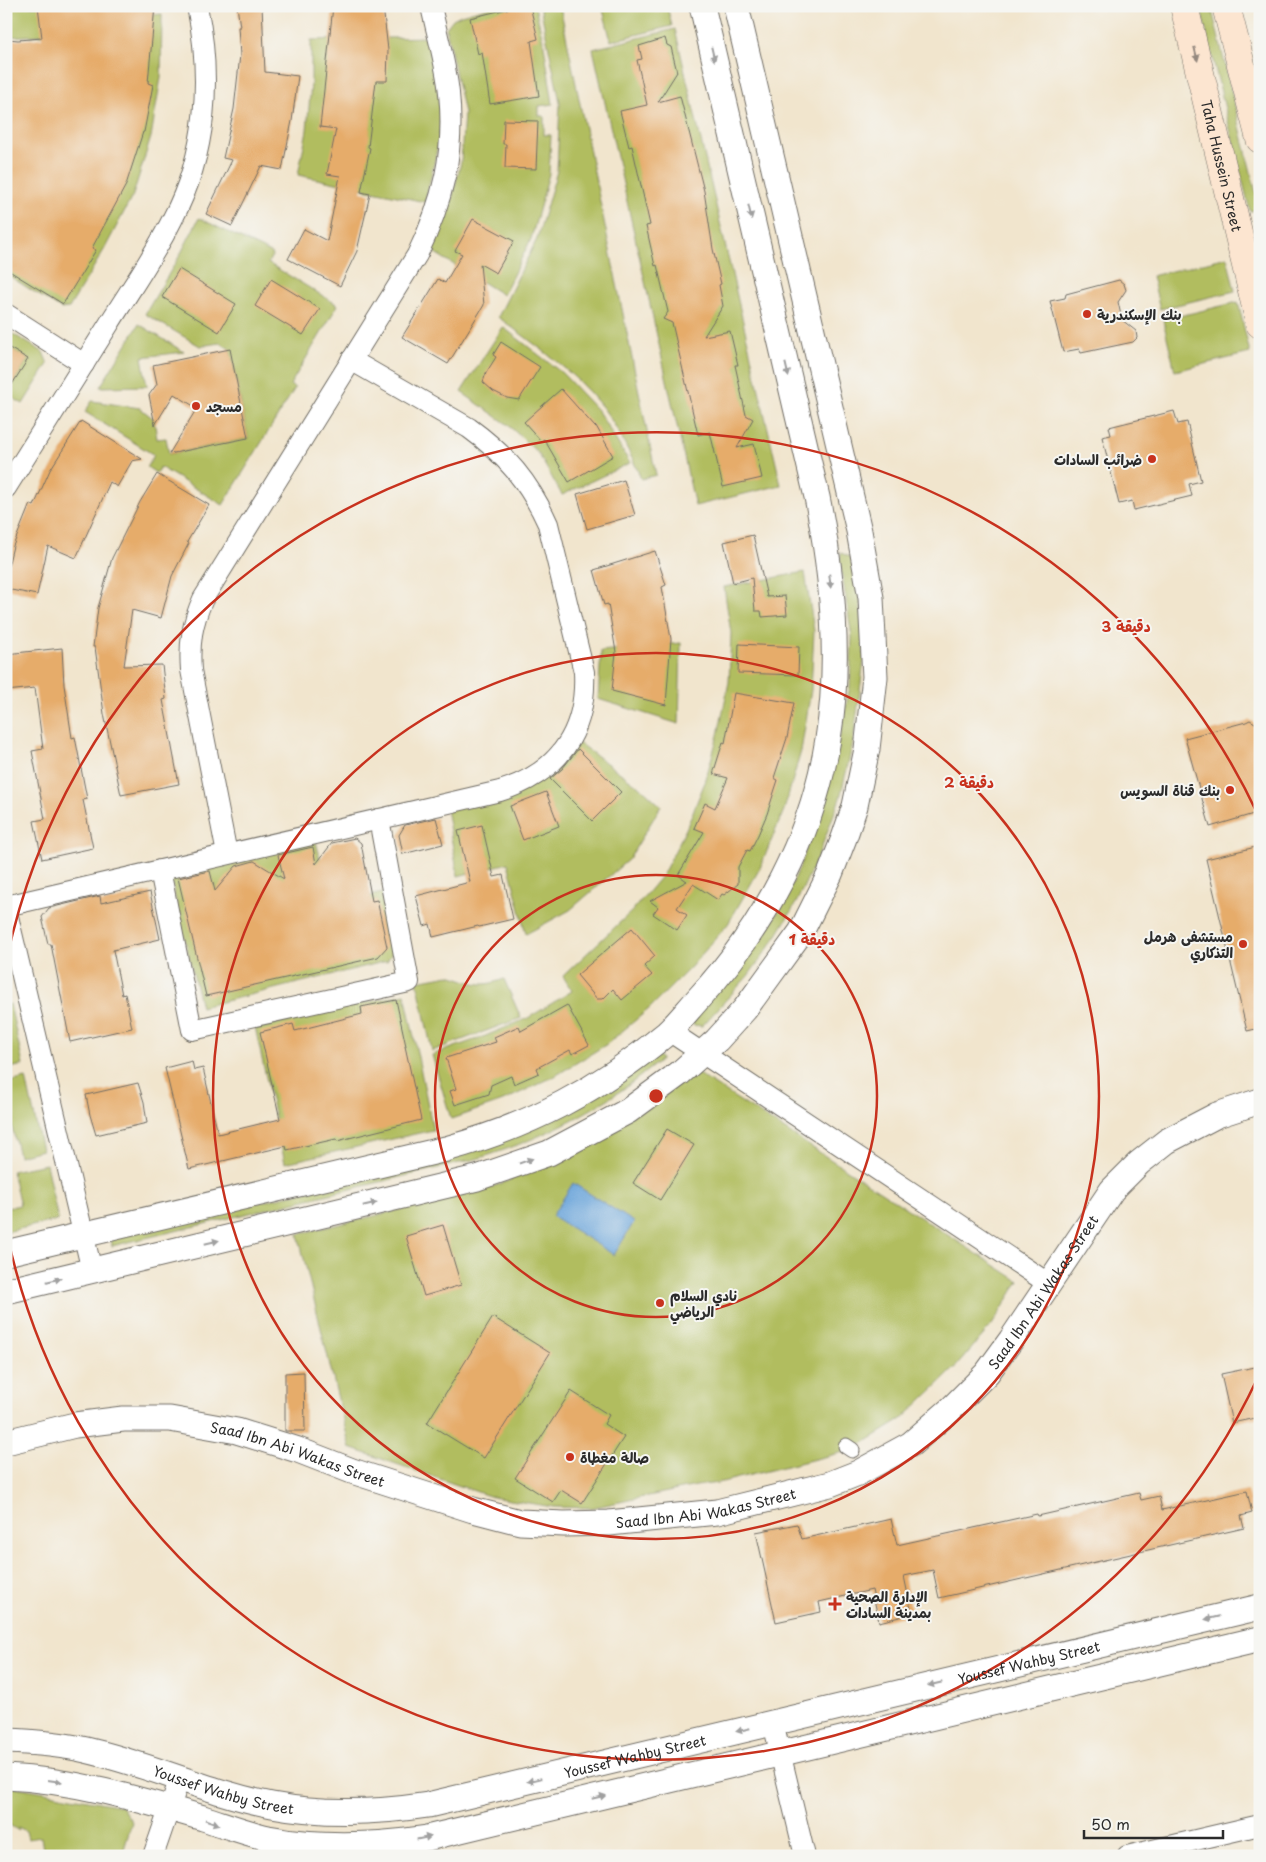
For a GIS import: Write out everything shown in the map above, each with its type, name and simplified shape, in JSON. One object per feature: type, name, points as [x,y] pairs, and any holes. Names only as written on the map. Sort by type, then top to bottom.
[{"type":"main road","name":"Taha Hussein Street","points":[[1184,6],[1250,236],[1260,324]]},
{"type":"main road","points":[[1226,6],[1260,139]]},
{"type":"street","points":[[6,488],[160,242],[184,195],[192,171],[204,116],[206,87],[205,57],[197,6]]},
{"type":"street","points":[[227,854],[191,670],[191,632],[203,599],[417,256],[437,211],[444,187],[450,139],[450,115],[448,90],[431,6]]},
{"type":"street","points":[[6,1253],[446,1149],[482,1139],[517,1126],[584,1093],[615,1073],[669,1031],[718,977],[757,923],[789,867],[812,805],[828,740],[835,674],[833,608],[826,541],[702,6]]},
{"type":"street","points":[[6,1291],[477,1178],[549,1153],[628,1111],[680,1073],[702,1054],[745,1010],[800,932],[830,874],[855,806],[867,750],[875,677],[871,598],[860,531],[736,6]]},
{"type":"street","points":[[6,314],[84,364]]},
{"type":"street","points":[[92,1270],[6,907],[500,791],[530,779],[544,770],[566,746],[580,718],[584,672],[548,524],[528,485],[501,453],[469,428],[351,360]]},
{"type":"street","points":[[826,541],[860,531]]},
{"type":"street","points":[[160,870],[192,1030],[409,982],[379,819]]},
{"type":"street","points":[[669,1031],[1049,1284]]},
{"type":"street","name":"Saad Ibn Abi Wakas Street","points":[[6,1442],[75,1425],[123,1419],[170,1419],[237,1431],[473,1510],[520,1522],[564,1524],[609,1523],[717,1512],[830,1484],[858,1473],[911,1444],[950,1410],[987,1373],[1112,1190],[1139,1164],[1167,1141],[1217,1115],[1260,1101]]},
{"type":"street","name":"Youssef Wahby Street","points":[[6,1741],[55,1745],[86,1750],[244,1798],[288,1808],[324,1812],[376,1812],[428,1805],[1260,1606]]},
{"type":"street","points":[[6,1777],[34,1778],[70,1784],[169,1809],[260,1836],[300,1843],[334,1846],[396,1843],[427,1838],[1260,1638]]},
{"type":"street","points":[[773,1723],[805,1856]]},
{"type":"street","points":[[153,1856],[180,1778]]},
{"type":"street","points":[[1127,1856],[1260,1825]]},
{"type":"green space","points":[[6,6],[79,6],[81,21],[162,14],[161,77],[151,137],[133,195],[104,250],[69,308],[61,309],[6,274],[6,255],[81,33],[6,37]]},
{"type":"green space","points":[[493,6],[535,6],[544,45],[553,104],[539,106],[539,116],[544,116],[544,135],[551,135],[549,174],[531,239],[503,295],[427,248],[450,206],[461,162],[464,113],[446,28],[453,19],[461,15]]},
{"type":"green space","points":[[540,6],[560,6],[656,475],[641,479],[619,432],[592,395],[567,370],[498,317],[537,239],[557,171],[560,102]]},
{"type":"green space","points":[[602,6],[667,6],[672,26],[611,41]]},
{"type":"green space","points":[[1200,6],[1211,6],[1260,210],[1250,211]]},
{"type":"green space","points":[[675,29],[781,485],[695,506],[593,49]]},
{"type":"green space","points":[[427,37],[437,87],[440,129],[425,202],[298,175],[307,130],[311,84],[311,40]]},
{"type":"green space","points":[[199,218],[273,254],[268,263],[338,305],[290,385],[295,388],[223,505],[160,467],[156,473],[147,467],[154,455],[85,412],[92,401],[140,408],[154,419],[157,439],[166,438],[169,454],[248,438],[230,349],[220,343],[200,346],[145,314],[180,255]]},
{"type":"green space","points":[[1227,257],[1235,291],[1160,309],[1152,276]]},
{"type":"green space","points":[[1238,302],[1250,353],[1175,371],[1163,320]]},
{"type":"green space","points":[[139,324],[184,352],[142,357],[147,386],[100,387]]},
{"type":"green space","points":[[503,327],[562,373],[598,411],[630,463],[562,495],[538,453],[507,424],[461,392]]},
{"type":"green space","points":[[6,330],[43,352],[48,364],[23,404],[6,394],[28,359],[6,346]]},
{"type":"green space","points":[[841,553],[850,557],[860,596],[864,660],[853,743],[840,798],[819,854],[796,903],[774,940],[748,976],[702,1026],[693,1025],[690,1018],[731,976],[761,940],[785,900],[803,859],[840,736],[850,686],[852,637],[840,562]]},
{"type":"green space","points":[[805,572],[814,631],[811,690],[801,751],[784,810],[760,868],[728,924],[690,968],[650,1008],[607,1044],[555,1076],[503,1101],[451,1119],[432,1055],[483,1037],[528,1018],[572,991],[563,976],[632,911],[663,874],[686,829],[705,782],[718,735],[729,682],[731,633],[724,587]]},
{"type":"green space","points":[[681,643],[679,724],[598,699],[601,651]]},
{"type":"green space","points":[[577,742],[644,790],[661,806],[629,859],[570,910],[526,934],[508,863],[458,876],[446,809],[494,796]]},
{"type":"green space","points":[[315,837],[331,905],[382,893],[394,950],[387,961],[201,1007],[169,872]]},
{"type":"green space","points":[[449,975],[482,984],[504,979],[521,1018],[432,1051],[417,981]]},
{"type":"green space","points":[[405,994],[433,1130],[285,1163],[255,1027]]},
{"type":"green space","points":[[10,1004],[23,1065],[6,1069],[6,1005]]},
{"type":"green space","points":[[655,1053],[662,1059],[605,1101],[552,1130],[495,1153],[112,1246],[111,1237],[414,1166]]},
{"type":"green space","name":"نادي السلام الرياضي","points":[[695,1072],[1019,1281],[992,1325],[953,1370],[901,1420],[852,1450],[718,1483],[591,1508],[553,1507],[492,1497],[350,1448],[298,1234],[479,1191],[500,1184],[566,1157]]},
{"type":"green space","points":[[26,1078],[42,1150],[19,1156],[11,1123],[6,1123],[6,1083]]},
{"type":"green space","points":[[46,1164],[58,1220],[6,1232],[6,1208],[20,1205],[12,1171]]},
{"type":"green space","points":[[61,1249],[63,1257],[6,1270],[6,1261]]},
{"type":"green space","points":[[6,1785],[121,1806],[132,1822],[122,1856],[44,1856],[41,1837],[28,1839],[26,1831],[18,1827],[19,1831],[6,1823]]},
{"type":"water","points":[[573,1183],[634,1222],[614,1255],[552,1216]]},
{"type":"building","points":[[38,6],[155,6],[148,83],[153,85],[144,132],[126,185],[92,248],[96,250],[63,304],[6,269],[6,53],[9,48],[8,39],[42,38]]},
{"type":"building","points":[[237,6],[262,6],[265,72],[298,76],[292,121],[282,170],[261,166],[232,226],[206,214],[232,160],[223,158],[234,109],[240,55],[238,27],[240,27]]},
{"type":"building","points":[[333,6],[383,6],[388,50],[387,81],[376,81],[368,147],[370,148],[361,192],[370,194],[357,251],[340,286],[288,259],[304,229],[327,241],[340,176],[327,174],[336,129],[320,127]]},
{"type":"building","points":[[519,6],[530,6],[538,39],[531,41],[539,96],[490,104],[482,52],[478,54],[470,18]]},
{"type":"building","points":[[665,38],[667,45],[671,47],[677,72],[658,102],[680,96],[704,191],[713,249],[721,284],[719,285],[723,306],[704,336],[730,331],[746,415],[753,419],[737,448],[754,444],[762,478],[723,487],[710,432],[698,435],[672,323],[663,319],[668,312],[646,226],[650,225],[632,146],[629,147],[620,111],[647,105],[637,60],[642,59],[639,46]]},
{"type":"building","points":[[504,120],[538,121],[536,169],[505,168]]},
{"type":"building","points":[[473,219],[514,241],[496,273],[480,264],[484,305],[448,364],[402,337],[438,279],[445,283],[462,254],[455,251]]},
{"type":"building","points":[[179,269],[236,304],[219,332],[162,297]]},
{"type":"building","points":[[271,279],[320,309],[303,335],[255,306]]},
{"type":"building","name":"بنك الإسكندرية","points":[[1119,280],[1124,284],[1126,290],[1118,302],[1122,320],[1136,331],[1137,338],[1133,342],[1081,353],[1079,349],[1063,352],[1050,301],[1065,298],[1066,294]]},
{"type":"building","points":[[501,342],[540,367],[519,400],[507,398],[493,391],[483,382],[496,357],[493,355]]},
{"type":"building","points":[[6,346],[28,359],[6,394]]},
{"type":"building","name":"مسجد","points":[[230,349],[248,438],[169,454],[197,408],[174,394],[155,425],[149,395],[157,384],[153,365]]},
{"type":"building","points":[[561,389],[596,426],[613,456],[569,482],[544,439],[541,441],[524,422]]},
{"type":"building","name":"ضرائب السادات","points":[[1174,411],[1178,424],[1187,422],[1201,481],[1189,484],[1192,496],[1134,510],[1132,501],[1119,504],[1102,437],[1111,435],[1109,427]]},
{"type":"building","points":[[81,421],[142,459],[132,461],[117,487],[110,482],[76,558],[48,546],[37,595],[6,589],[6,575],[13,546],[30,504],[34,506],[50,470]]},
{"type":"building","points":[[157,474],[209,505],[187,542],[189,543],[172,576],[161,618],[132,610],[124,666],[162,665],[166,699],[163,700],[179,784],[121,795],[104,714],[95,647],[93,647],[98,608],[112,558],[140,502]]},
{"type":"building","points":[[624,480],[635,515],[587,529],[577,494]]},
{"type":"building","points":[[753,535],[767,597],[785,596],[787,615],[762,617],[761,611],[755,611],[752,578],[733,583],[724,542]]},
{"type":"building","points":[[655,551],[666,585],[662,587],[671,639],[666,705],[612,691],[616,652],[608,604],[604,605],[594,570]]},
{"type":"building","points":[[739,644],[799,647],[798,675],[738,673]]},
{"type":"building","points":[[62,648],[64,685],[72,738],[75,737],[87,799],[83,800],[93,848],[42,859],[34,821],[45,819],[32,751],[43,749],[35,688],[6,691],[6,654]]},
{"type":"building","points":[[734,693],[794,703],[787,738],[774,778],[778,780],[758,835],[750,851],[747,850],[738,867],[738,884],[724,895],[722,894],[718,900],[693,884],[677,908],[687,915],[677,930],[653,914],[658,907],[650,901],[687,881],[678,875],[704,832],[694,828],[705,803],[715,808],[728,778],[713,774],[723,742],[725,743]]},
{"type":"building","name":"بنك قناة السويس","points":[[1250,720],[1260,726],[1260,812],[1210,827],[1185,738]]},
{"type":"building","points":[[578,749],[621,792],[592,821],[550,779],[562,769]]},
{"type":"building","points":[[546,792],[559,826],[523,840],[510,806]]},
{"type":"building","points":[[436,818],[443,844],[403,854],[399,835],[405,825]]},
{"type":"building","points":[[482,825],[494,877],[503,875],[513,919],[433,937],[430,924],[424,926],[416,896],[470,882],[458,831]]},
{"type":"building","points":[[355,838],[361,843],[372,901],[377,900],[387,947],[378,957],[206,996],[178,878],[210,871],[215,891],[236,866],[254,861],[284,879],[278,855],[313,847],[316,864],[332,843]]},
{"type":"building","name":"مستشفى هرمل التذكاري","points":[[1260,846],[1260,1028],[1247,1031],[1206,859]]},
{"type":"building","points":[[150,892],[160,939],[113,950],[122,995],[125,994],[132,1028],[70,1042],[51,944],[48,944],[42,917],[49,908],[100,896],[101,903]]},
{"type":"building","points":[[632,928],[655,956],[644,966],[652,975],[622,1000],[613,989],[603,999],[597,999],[577,975]]},
{"type":"building","points":[[396,1000],[421,1120],[337,1141],[336,1139],[287,1150],[286,1146],[189,1169],[165,1068],[192,1061],[194,1070],[203,1068],[218,1134],[280,1119],[260,1032],[293,1024],[295,1031],[362,1014],[361,1007]]},
{"type":"building","points":[[567,1005],[589,1045],[572,1054],[570,1050],[537,1068],[539,1073],[514,1084],[511,1076],[491,1085],[489,1094],[455,1105],[450,1091],[456,1089],[446,1058],[496,1042],[494,1037],[519,1026],[521,1031]]},
{"type":"building","points":[[138,1083],[144,1102],[147,1123],[96,1135],[86,1095]]},
{"type":"building","points":[[667,1129],[694,1145],[660,1200],[633,1183]]},
{"type":"building","points":[[443,1225],[461,1285],[424,1296],[406,1236]]},
{"type":"building","points":[[493,1317],[550,1353],[484,1458],[427,1423]]},
{"type":"building","points":[[1260,1366],[1260,1417],[1232,1423],[1221,1374]]},
{"type":"building","points":[[304,1372],[305,1431],[285,1431],[285,1373]]},
{"type":"building","name":"صالة مغطاة","points":[[571,1391],[609,1415],[604,1424],[624,1437],[582,1503],[561,1490],[553,1502],[515,1478]]},
{"type":"building","points":[[1247,1491],[1252,1513],[1241,1516],[1244,1528],[939,1598],[933,1570],[904,1576],[912,1614],[879,1622],[872,1590],[819,1602],[821,1612],[776,1622],[756,1532],[797,1524],[802,1539],[891,1519],[897,1545],[1139,1493],[1141,1500],[1159,1496],[1162,1510]]},
{"type":"place","name":"بنك الإسكندرية","points":[[1087,314]]},
{"type":"place","name":"مسجد","points":[[196,406]]},
{"type":"place","name":"ضرائب السادات","points":[[1152,459]]},
{"type":"place","name":"بنك قناة السويس","points":[[1230,790]]},
{"type":"place","name":"مستشفى هرمل التذكاري","points":[[1243,944]]},
{"type":"place","name":"نادي السلام الرياضي","points":[[660,1303]]},
{"type":"place","name":"صالة مغطاة","points":[[570,1457]]},
{"type":"place","name":"الإدارة الصحية بمدينة السادات","points":[[835,1604]]}]
